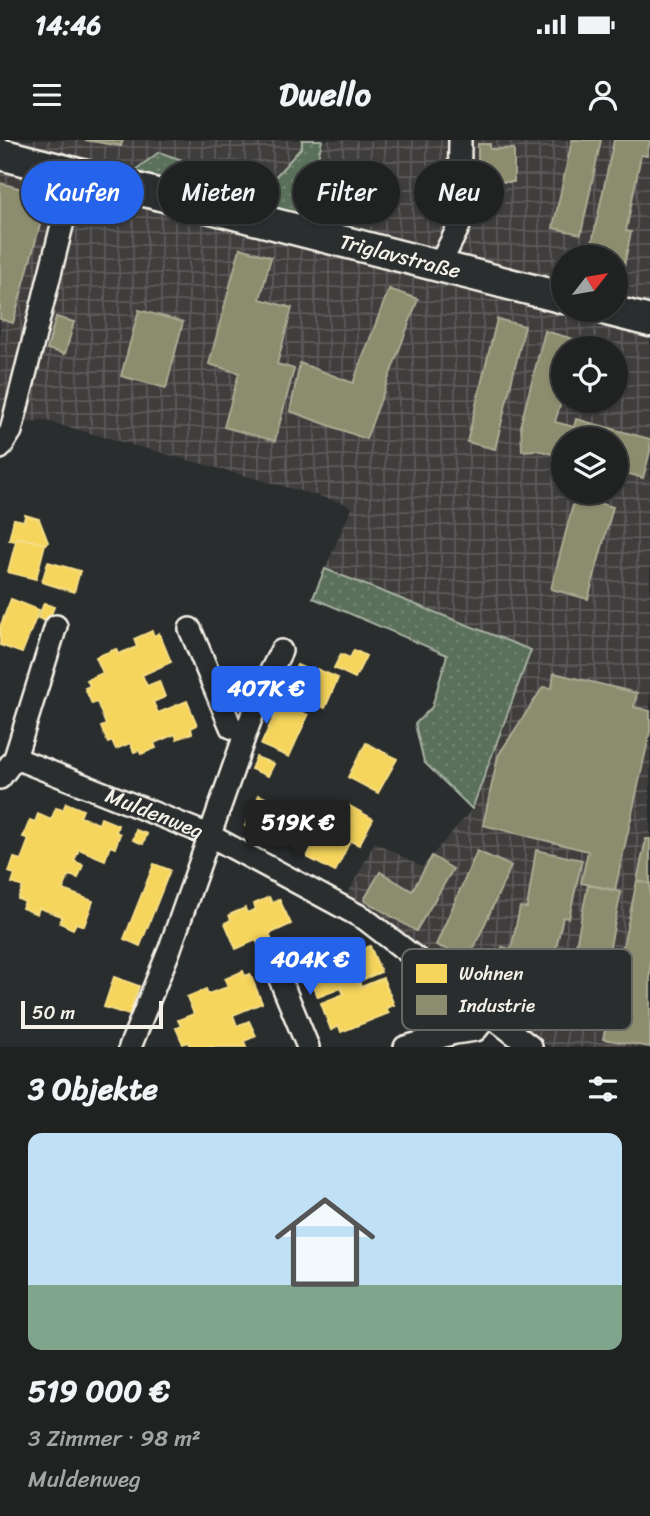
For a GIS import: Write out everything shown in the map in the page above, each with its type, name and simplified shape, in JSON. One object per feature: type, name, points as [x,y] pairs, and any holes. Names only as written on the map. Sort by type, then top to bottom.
[{"type":"street","points":[[439,266],[459,226],[460,140]]},
{"type":"street","name":"Triglavstraße","points":[[0,154],[28,161]]},
{"type":"street","name":"Triglavstraße","points":[[144,191],[551,295]]},
{"type":"street","points":[[0,448],[11,431],[62,224]]},
{"type":"street","points":[[628,315],[650,321]]},
{"type":"street","points":[[0,778],[15,758],[56,626]]},
{"type":"street","points":[[190,629],[231,727],[246,732]]},
{"type":"street","points":[[130,1047],[169,951],[261,691],[281,650]]},
{"type":"street","name":"Muldenweg","points":[[15,758],[209,835],[365,919],[404,949]]},
{"type":"street","points":[[273,962],[308,1047]]},
{"type":"street","points":[[405,1047],[476,1030]]},
{"type":"street","name":"Muldenweg","points":[[509,1030],[531,1047]]},
{"type":"shaded area","points":[[0,140],[302,140],[302,147],[279,172],[279,161],[186,161],[159,152],[179,161],[158,161],[158,224],[279,224],[279,206],[293,213],[293,224],[400,224],[400,161],[317,161],[322,140],[650,140],[650,1047],[550,1047],[526,1030],[632,1030],[632,949],[412,949],[344,901],[375,842],[422,867],[472,809],[531,649],[325,569],[352,507],[42,420],[0,429]]},
{"type":"green space","points":[[302,140],[322,140],[317,161],[293,161],[293,216],[279,212],[279,172],[302,147]]},
{"type":"green space","points":[[159,152],[186,161],[158,161],[158,181],[144,178],[144,163]]},
{"type":"green space","points":[[325,569],[531,650],[472,809],[424,762],[415,724],[432,707],[447,655],[313,598]]},
{"type":"building: Wohnen","points":[[25,515],[39,519],[48,542],[45,544],[17,537],[16,541],[9,540],[14,519],[24,521]]},
{"type":"building: Wohnen","points":[[17,537],[45,544],[36,579],[8,572]]},
{"type":"building: Wohnen","points":[[48,562],[80,571],[74,592],[42,582]]},
{"type":"building: Wohnen","points":[[11,599],[39,610],[22,653],[0,645],[0,627]]},
{"type":"building: Wohnen","points":[[44,603],[54,607],[48,622],[38,618]]},
{"type":"building: Wohnen","points":[[152,631],[154,636],[159,633],[171,662],[142,675],[147,686],[159,681],[165,697],[153,702],[158,713],[187,701],[197,725],[191,728],[192,733],[177,739],[175,734],[154,743],[156,748],[141,754],[139,750],[134,752],[130,743],[116,749],[112,741],[108,743],[101,727],[106,725],[97,702],[92,704],[85,688],[90,686],[87,680],[103,673],[96,657],[116,649],[118,654],[137,647],[134,639]]},
{"type":"building: Wohnen","points":[[354,650],[366,656],[355,678],[334,668],[341,654],[350,658]]},
{"type":"building: Wohnen","points":[[297,665],[315,673],[317,669],[338,678],[325,708],[286,691]]},
{"type":"building: Wohnen","points":[[280,703],[308,715],[289,757],[261,745]]},
{"type":"building: Wohnen","points":[[366,743],[397,759],[378,793],[348,777]]},
{"type":"building: Wohnen","points":[[256,757],[274,764],[268,776],[251,769]]},
{"type":"building: Wohnen","points":[[259,795],[291,810],[276,841],[245,826]]},
{"type":"building: Wohnen","points":[[66,803],[83,810],[80,817],[99,824],[101,818],[118,825],[116,832],[120,834],[115,848],[110,846],[105,860],[79,849],[74,861],[83,865],[78,878],[69,875],[63,890],[93,901],[84,926],[76,923],[73,929],[60,923],[62,916],[39,908],[37,914],[22,908],[25,902],[18,899],[23,887],[12,883],[15,874],[9,872],[14,858],[21,860],[29,839],[23,837],[30,820],[35,822],[38,814],[51,820],[56,808],[63,810]]},
{"type":"building: Wohnen","points":[[348,805],[373,819],[359,845],[344,838],[352,823],[341,817]]},
{"type":"building: Wohnen","points":[[327,817],[345,826],[340,835],[350,841],[335,872],[307,857]]},
{"type":"building: Wohnen","points":[[136,830],[147,834],[143,844],[133,840]]},
{"type":"building: Wohnen","points":[[154,864],[170,870],[140,946],[124,939]]},
{"type":"building: Wohnen","points":[[269,897],[272,903],[279,899],[291,924],[269,934],[273,943],[260,948],[256,940],[236,949],[225,923],[231,920],[229,915],[245,908],[247,913],[256,909],[254,904]]},
{"type":"building: Wohnen","points":[[361,942],[363,949],[370,946],[381,972],[359,981],[361,987],[383,978],[394,1005],[386,1008],[389,1013],[341,1032],[339,1026],[331,1030],[321,1003],[344,994],[341,988],[318,997],[308,970],[316,967],[313,961],[329,955],[331,961],[348,954],[346,948]]},
{"type":"building: Wohnen","points":[[243,971],[245,976],[250,974],[262,1003],[233,1015],[237,1026],[249,1021],[256,1036],[244,1041],[246,1047],[190,1047],[188,1042],[183,1044],[176,1028],[181,1026],[178,1020],[194,1014],[187,997],[206,989],[208,994],[228,987],[225,979]]},
{"type":"building: Wohnen","points":[[114,977],[139,986],[129,1015],[104,1007]]},
{"type":"building: Industrie","points":[[85,140],[123,140],[121,146]]},
{"type":"building: Industrie","points":[[572,140],[601,140],[581,234],[553,228]]},
{"type":"building: Industrie","points":[[614,140],[650,140],[647,156],[641,155],[626,231],[631,232],[628,247],[592,245]]},
{"type":"building: Industrie","points":[[478,144],[490,144],[490,149],[514,149],[514,182],[504,182],[504,161],[478,161]]},
{"type":"building: Industrie","points":[[0,183],[21,189],[21,224],[40,224],[13,323],[0,319]]},
{"type":"building: Industrie","points":[[240,248],[271,257],[260,299],[292,308],[277,364],[294,369],[275,441],[224,427],[239,373],[209,364]]},
{"type":"building: Industrie","points":[[389,289],[418,299],[366,439],[290,411],[300,363],[353,383]]},
{"type":"building: Industrie","points":[[139,310],[183,322],[166,388],[121,376]]},
{"type":"building: Industrie","points":[[56,317],[74,322],[65,354],[47,349]]},
{"type":"building: Industrie","points":[[497,319],[525,326],[495,449],[467,442]]},
{"type":"building: Industrie","points":[[545,331],[563,336],[551,336],[551,413],[558,413],[555,422],[574,427],[551,427],[551,454],[537,450],[522,451],[521,423]]},
{"type":"building: Industrie","points":[[576,419],[606,427],[574,427]]},
{"type":"building: Industrie","points":[[628,433],[650,439],[650,452],[643,478],[628,474]]},
{"type":"building: Industrie","points":[[573,504],[602,504],[613,507],[588,599],[551,589]]},
{"type":"building: Industrie","points":[[554,673],[637,693],[634,707],[650,711],[650,732],[615,890],[581,883],[588,851],[483,825],[498,756],[543,687],[552,688]]},
{"type":"building: Industrie","points":[[646,839],[650,839],[650,884],[637,881]]},
{"type":"building: Industrie","points":[[536,850],[582,860],[569,918],[563,917],[556,949],[511,949],[520,907],[527,908]]},
{"type":"building: Industrie","points":[[477,851],[511,866],[474,949],[445,949],[436,945]]},
{"type":"building: Industrie","points":[[432,856],[453,869],[416,931],[364,900],[380,872],[412,891]]},
{"type":"building: Industrie","points":[[637,881],[650,884],[650,1047],[603,1039],[605,1030],[632,1030],[632,949],[622,949]]},
{"type":"building: Industrie","points":[[588,885],[621,892],[610,949],[575,949]]}]
